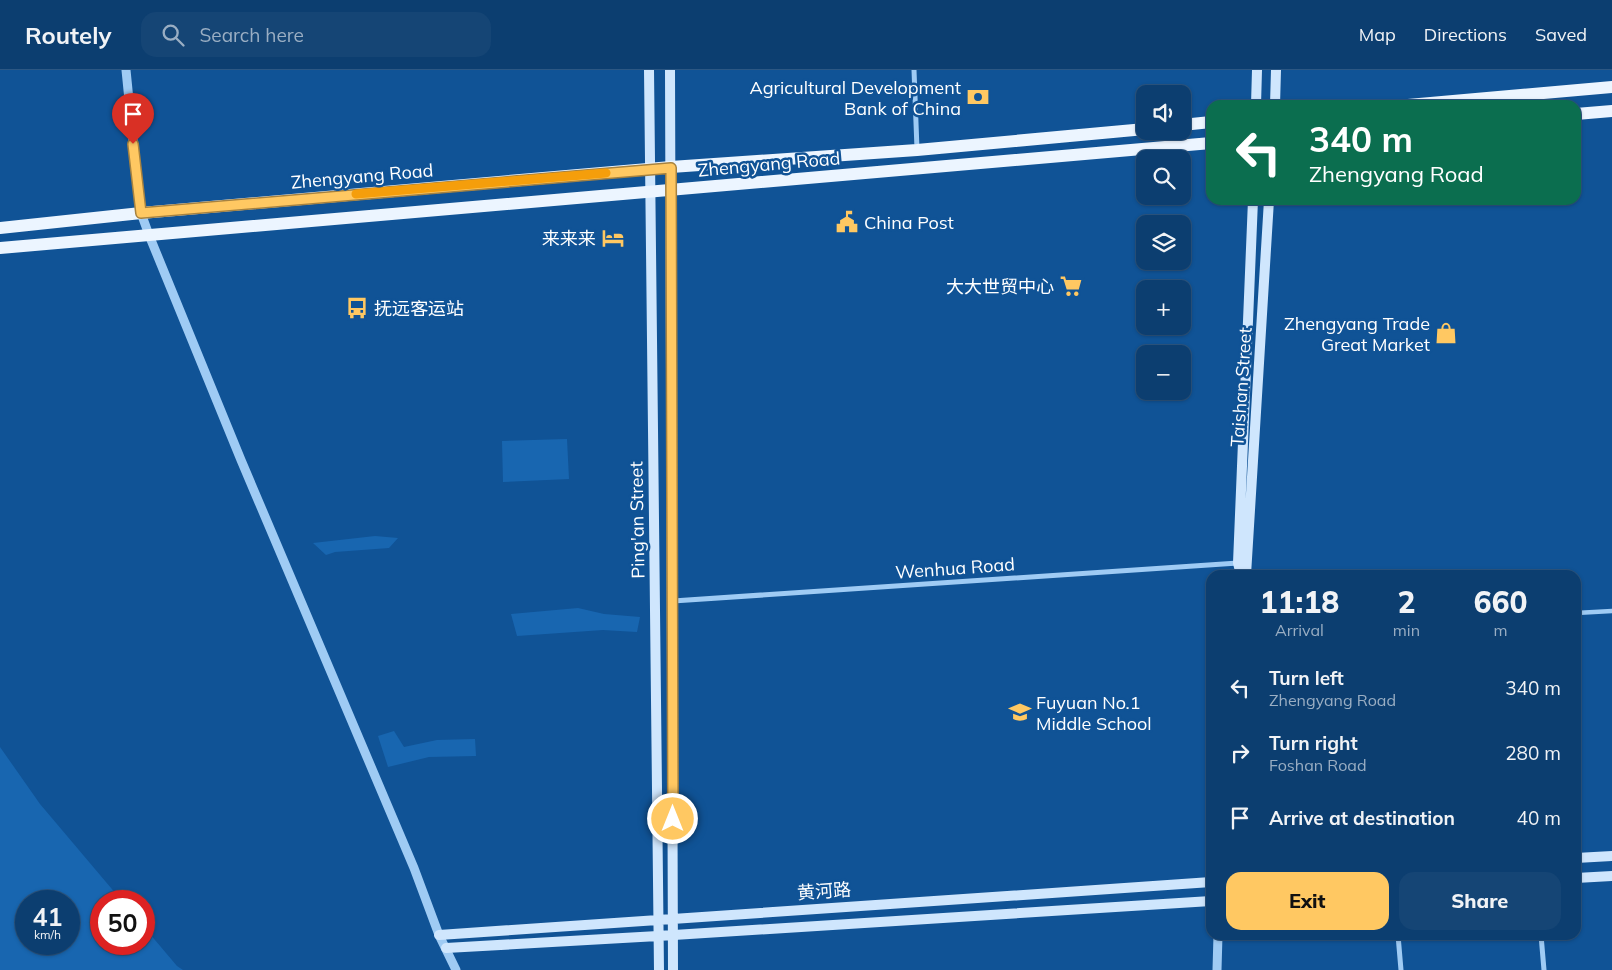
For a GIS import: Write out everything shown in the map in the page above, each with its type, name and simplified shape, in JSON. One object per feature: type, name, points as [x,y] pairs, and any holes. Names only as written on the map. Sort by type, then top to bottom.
[{"type":"main road","name":"Ping'an Street","points":[[649,70],[658,970]]},
{"type":"main road","name":"Ping'an Street","points":[[670,70],[673,970]]},
{"type":"main road","points":[[1256,100],[1257,70]]},
{"type":"main road","points":[[1275,100],[1276,70]]},
{"type":"main road","points":[[1465,100],[1612,87]]},
{"type":"main road","points":[[1581,114],[1612,112]]},
{"type":"main road","points":[[1191,124],[1206,123]]},
{"type":"main road","name":"Zhengyang Road","points":[[0,228],[141,213],[650,169],[917,150],[1136,129]]},
{"type":"main road","name":"Zhengyang Road","points":[[0,248],[1206,142]]},
{"type":"main road","name":"Taishan Street","points":[[1240,570],[1238,563],[1253,205]]},
{"type":"main road","name":"Taishan Street","points":[[1246,570],[1269,205]]},
{"type":"main road","points":[[1581,858],[1612,856]]},
{"type":"main road","points":[[1581,878],[1612,876]]},
{"type":"main road","name":"黄河路","points":[[440,935],[657,918],[1206,882]]},
{"type":"main road","name":"黄河路","points":[[446,948],[1206,901]]},
{"type":"street","points":[[126,70],[141,213],[149,235],[241,460],[456,970]]},
{"type":"street","points":[[914,70],[917,150]]},
{"type":"street","name":"Wenhua Road","points":[[673,601],[1238,563]]},
{"type":"street","points":[[1581,613],[1612,611]]},
{"type":"street","points":[[1217,970],[1218,940]]},
{"type":"street","points":[[1398,940],[1401,970]]},
{"type":"street","points":[[1541,940],[1544,970]]},
{"type":"shaded area","points":[[567,439],[569,479],[503,482],[502,441]]},
{"type":"shaded area","points":[[375,536],[398,538],[389,548],[335,552],[326,555],[313,543]]},
{"type":"shaded area","points":[[578,608],[604,614],[640,617],[637,632],[603,630],[517,636],[511,614]]},
{"type":"shaded area","points":[[394,731],[404,747],[437,740],[475,739],[476,756],[429,757],[388,767],[378,736]]},
{"type":"shaded area","points":[[0,747],[40,804],[113,890],[90,890],[90,955],[155,955],[155,940],[177,966],[183,970],[0,970]]},
{"type":"slow traffic","points":[[356,194],[606,173]]},
{"type":"place","name":"Agricultural Development Bank of China","points":[[978,97]]},
{"type":"place","name":"China Post","points":[[847,222]]},
{"type":"place","name":"来来来","points":[[613,238]]},
{"type":"place","name":"大大世贸中心","points":[[1071,286]]},
{"type":"place","name":"抚远客运站","points":[[357,308]]},
{"type":"place","name":"Zhengyang Trade Great Market","points":[[1446,333]]},
{"type":"place","name":"Fuyuan No.1 Middle School","points":[[1020,712]]},
{"type":"route","points":[[133,144],[141,213],[671,168],[673,819]]}]
